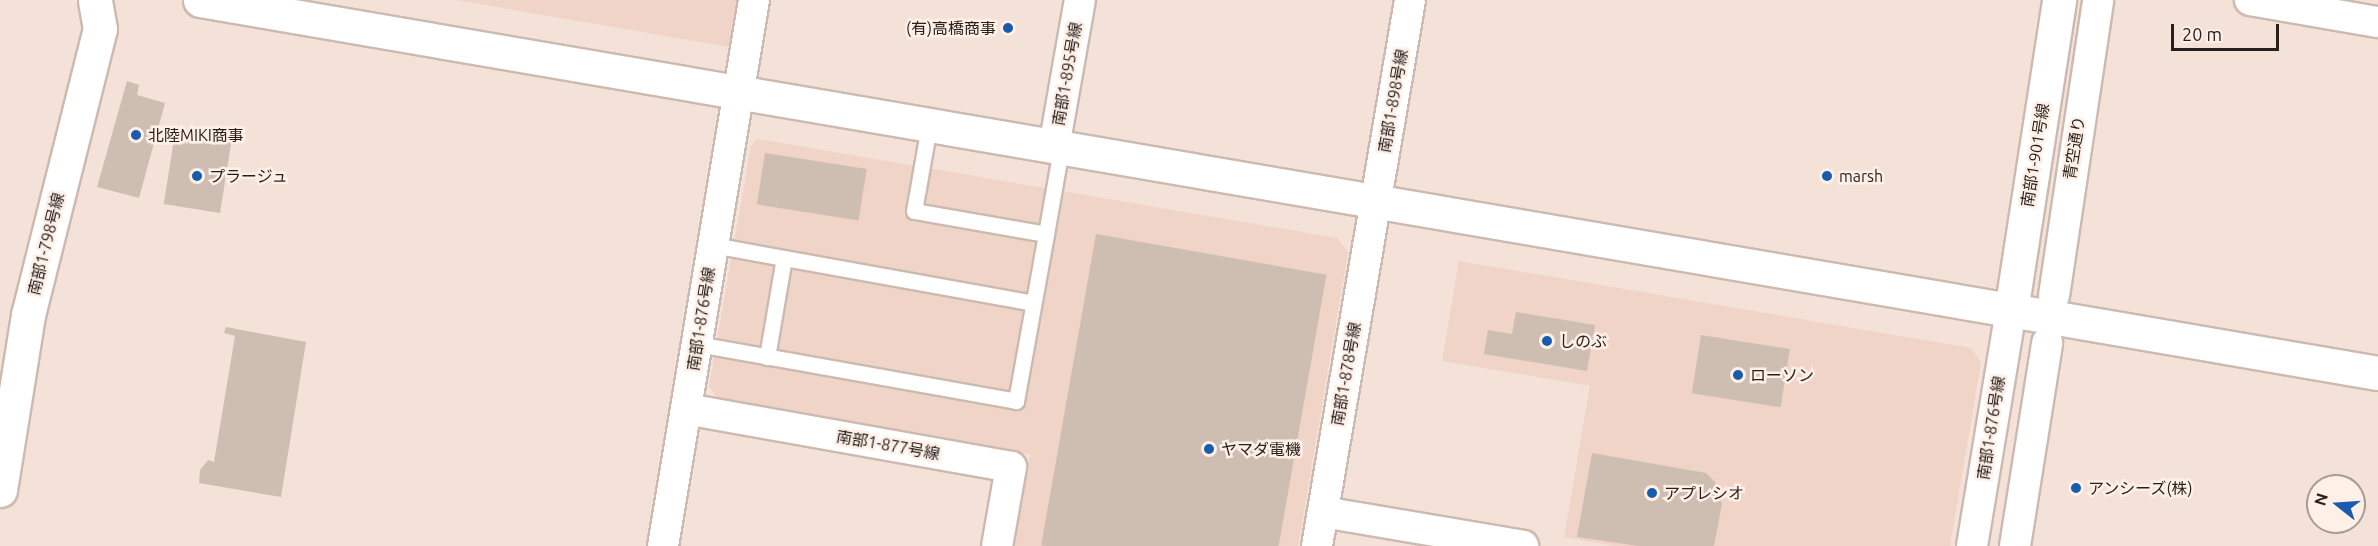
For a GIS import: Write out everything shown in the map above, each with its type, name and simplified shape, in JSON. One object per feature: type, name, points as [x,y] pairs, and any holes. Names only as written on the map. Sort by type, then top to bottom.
[{"type":"street","name":"南部1-798号線","points":[[0,490],[28,315],[100,29],[95,0]]},
{"type":"street","points":[[200,0],[2378,373]]},
{"type":"street","name":"南部1-876号線","points":[[663,546],[753,0]]},
{"type":"street","name":"南部1-895号線","points":[[1058,148],[1080,0]]},
{"type":"street","name":"南部1-898号線","points":[[1375,203],[1410,0]]},
{"type":"street","name":"南部1-901号線","points":[[2011,311],[2059,0]]},
{"type":"street","name":"青空通り","points":[[2054,296],[2098,0]]},
{"type":"street","points":[[2250,0],[2378,22]]},
{"type":"street","name":"南部1-878号線","points":[[1317,546],[1375,203]]},
{"type":"street","name":"南部1-876号線","points":[[1972,546],[2011,311]]},
{"type":"street","points":[[2015,546],[2047,344]]},
{"type":"street","name":"南部1-877号線","points":[[686,410],[1011,467],[997,546]]},
{"type":"street","points":[[1323,512],[1522,546]]},
{"type":"lane","points":[[929,126],[914,211],[1046,234]]},
{"type":"lane","points":[[697,344],[1016,401],[1046,234],[1058,148]]},
{"type":"lane","points":[[713,245],[1034,303]]},
{"type":"lane","points":[[767,357],[784,258]]},
{"type":"shaded area","points":[[456,0],[738,0],[730,47]]},
{"type":"shaded area","points":[[757,139],[1337,238],[1348,252],[1298,546],[1014,546],[1030,454],[719,400],[709,386],[751,146]]},
{"type":"shaded area","points":[[1459,261],[1971,348],[1981,362],[1950,546],[1615,546],[1564,537],[1590,386],[1442,361]]},
{"type":"building","points":[[127,81],[139,85],[137,95],[165,103],[139,198],[97,187]]},
{"type":"building","points":[[175,133],[231,142],[220,213],[164,204]]},
{"type":"building","points":[[765,153],[867,169],[859,220],[757,204]]},
{"type":"building","points":[[1096,234],[1326,275],[1279,546],[1041,545]]},
{"type":"building","points":[[1516,312],[1595,325],[1587,371],[1484,354],[1488,330],[1512,334]]},
{"type":"building","points":[[226,327],[306,342],[281,497],[199,483],[200,470],[208,460],[214,462],[235,336],[224,333]]},
{"type":"building","points":[[1701,335],[1790,349],[1781,407],[1692,393]]},
{"type":"building","name":"アプレシオ","points":[[1592,453],[1706,473],[1716,483],[1722,504],[1714,546],[1638,546],[1577,537]]},
{"type":"place","name":"(有)高橋商事","points":[[1008,28]]},
{"type":"place","name":"北陸MIKI商事","points":[[136,135]]},
{"type":"place","name":"プラージュ","points":[[197,176]]},
{"type":"place","name":"marsh","points":[[1827,176]]},
{"type":"place","name":"しのぶ","points":[[1547,341]]},
{"type":"place","name":"ローソン","points":[[1738,375]]},
{"type":"place","name":"ヤマダ電機","points":[[1209,449]]},
{"type":"place","name":"アンシーズ(株)","points":[[2076,488]]},
{"type":"place","name":"アプレシオ","points":[[1652,493]]}]
